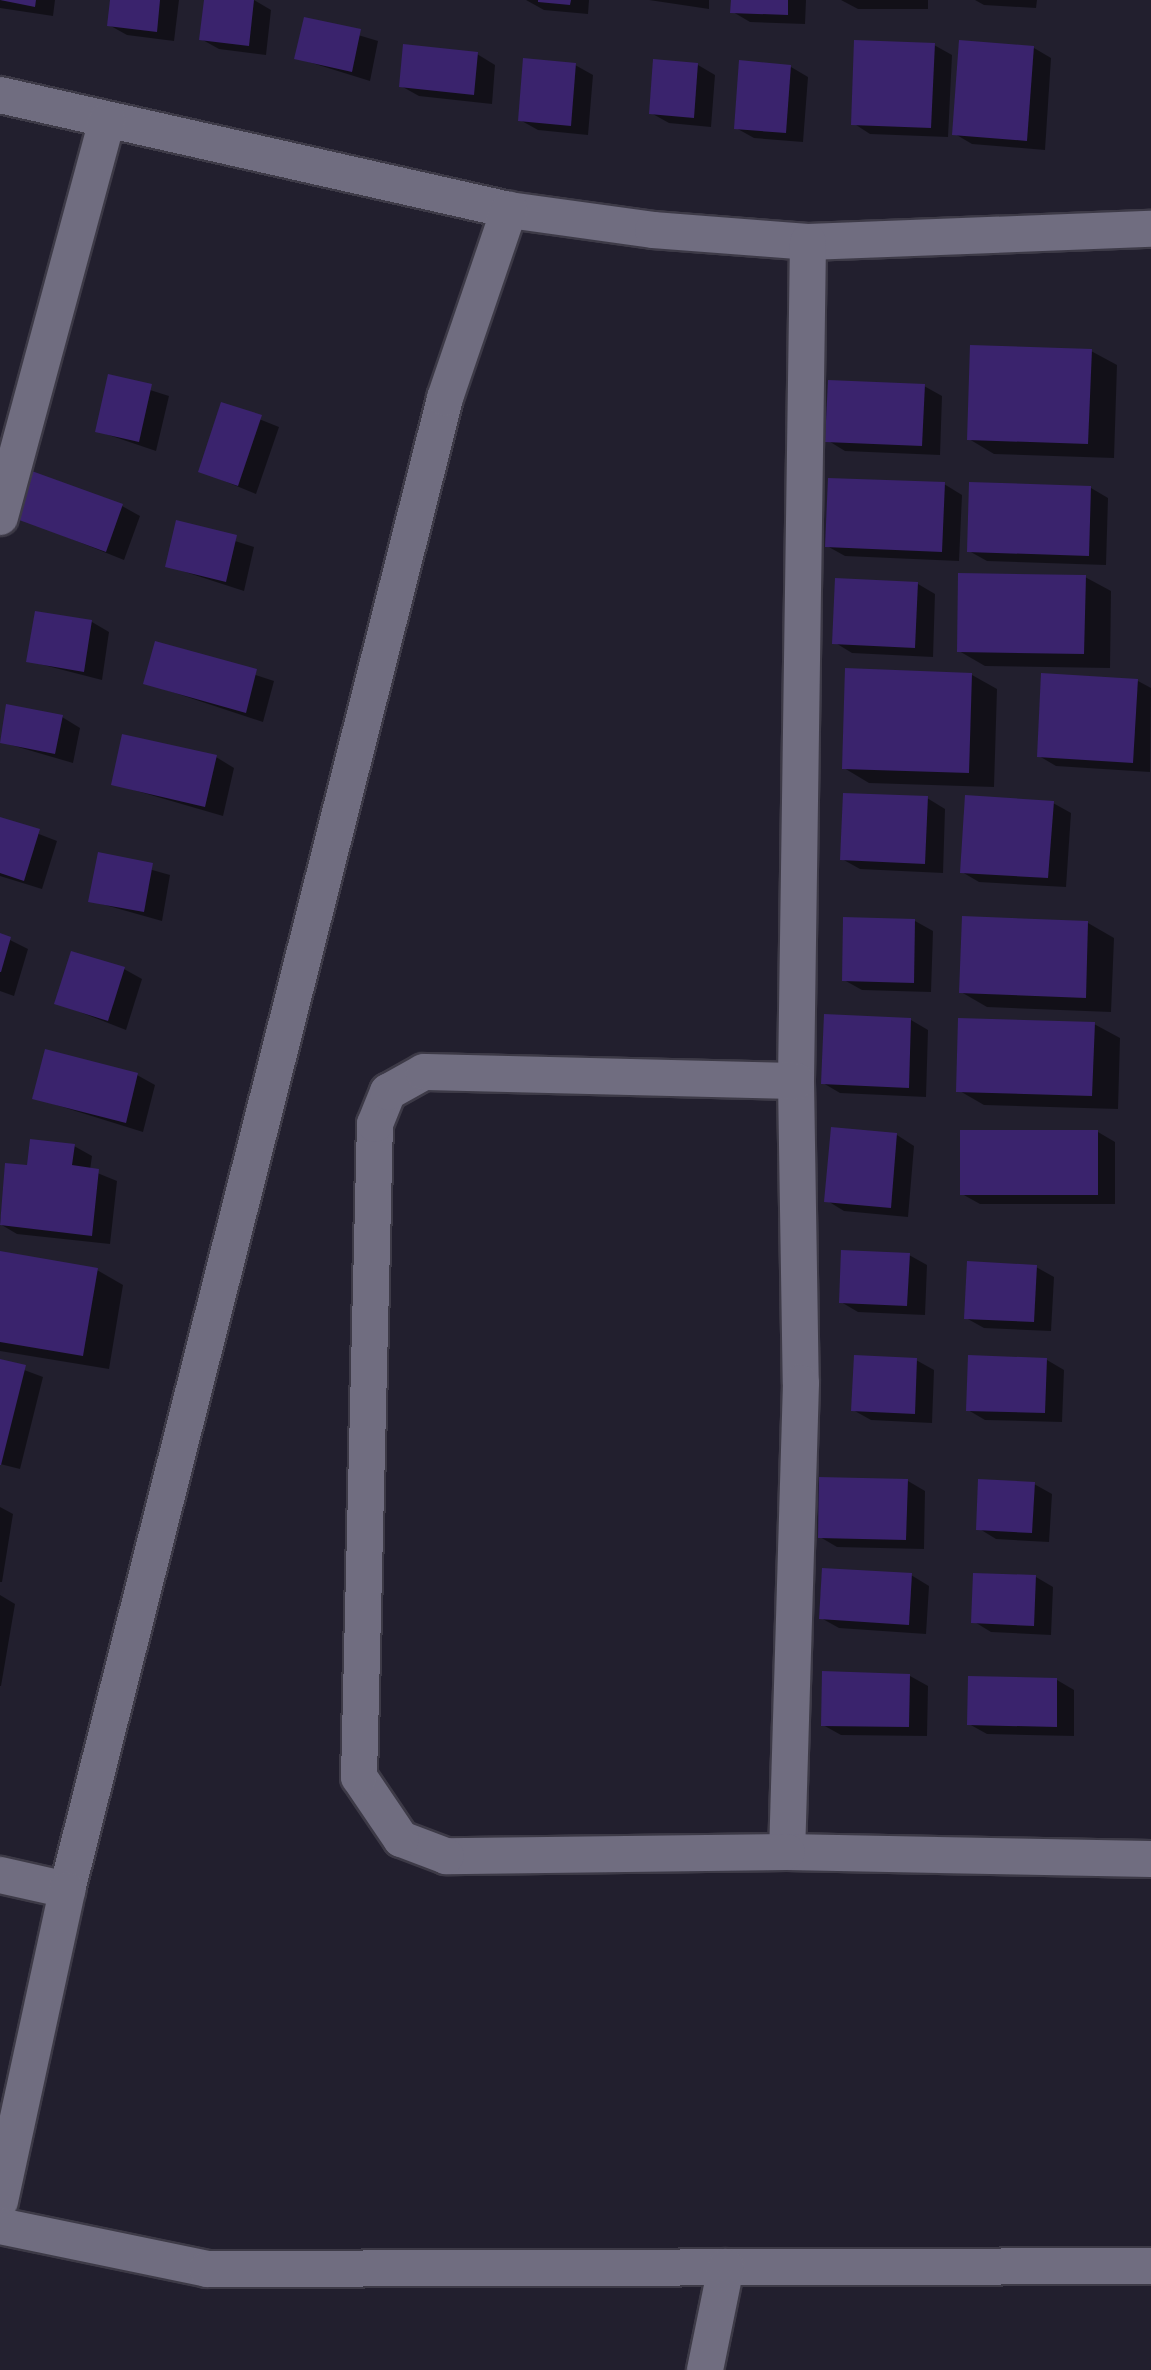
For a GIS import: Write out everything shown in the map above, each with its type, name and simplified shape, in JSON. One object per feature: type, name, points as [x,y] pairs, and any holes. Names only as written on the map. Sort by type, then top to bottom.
[{"type":"street","points":[[0,95],[509,210],[808,242],[1151,229]]},
{"type":"street","points":[[0,517],[107,120]]},
{"type":"street","points":[[0,2201],[67,1890],[445,398],[509,210]]},
{"type":"street","points":[[787,1852],[801,1383],[796,1081],[808,242]]},
{"type":"street","points":[[796,1081],[424,1072],[388,1092],[375,1124],[359,1777],[401,1839],[446,1856],[787,1852],[1151,1859]]},
{"type":"street","points":[[0,1875],[67,1890]]},
{"type":"street","points":[[0,2226],[207,2269],[1151,2266]]},
{"type":"street","points":[[705,2370],[726,2267]]},
{"type":"building","points":[[0,0],[36,0],[35,7]]},
{"type":"building","points":[[110,0],[160,0],[157,32],[107,26]]},
{"type":"building","points":[[204,0],[254,0],[249,46],[199,40]]},
{"type":"building","points":[[538,0],[571,0],[570,5]]},
{"type":"building","points":[[731,0],[788,0],[788,15],[730,13]]},
{"type":"building","points":[[304,17],[361,29],[352,72],[294,59]]},
{"type":"building","points":[[854,40],[935,43],[931,128],[851,125]]},
{"type":"building","points":[[959,40],[1034,46],[1027,141],[952,135]]},
{"type":"building","points":[[403,44],[478,52],[474,95],[399,87]]},
{"type":"building","points":[[523,58],[576,63],[571,126],[518,121]]},
{"type":"building","points":[[653,59],[698,63],[694,118],[649,114]]},
{"type":"building","points":[[739,60],[791,65],[786,133],[734,129]]},
{"type":"building","points":[[970,345],[1092,349],[1088,444],[967,440]]},
{"type":"building","points":[[108,374],[152,384],[139,442],[95,432]]},
{"type":"building","points":[[828,380],[925,384],[922,446],[825,442]]},
{"type":"building","points":[[221,402],[262,415],[238,486],[198,472]]},
{"type":"building","points":[[29,470],[123,504],[106,552],[11,517]]},
{"type":"building","points":[[828,478],[945,482],[942,552],[825,547]]},
{"type":"building","points":[[969,482],[1091,486],[1089,556],[967,552]]},
{"type":"building","points":[[176,520],[237,535],[226,582],[165,567]]},
{"type":"building","points":[[958,573],[1086,575],[1084,654],[957,652]]},
{"type":"building","points":[[835,578],[918,582],[915,648],[832,644]]},
{"type":"building","points":[[35,611],[92,620],[84,672],[26,662]]},
{"type":"building","points":[[155,641],[257,669],[246,713],[143,684]]},
{"type":"building","points":[[845,668],[972,673],[969,773],[842,769]]},
{"type":"building","points":[[1041,673],[1138,679],[1133,763],[1037,757]]},
{"type":"building","points":[[6,704],[63,715],[55,754],[0,743]]},
{"type":"building","points":[[122,734],[217,755],[205,807],[111,785]]},
{"type":"building","points":[[843,793],[928,796],[925,864],[840,860]]},
{"type":"building","points":[[965,795],[1054,801],[1048,878],[960,873]]},
{"type":"building","points":[[0,817],[40,829],[24,881],[0,873]]},
{"type":"building","points":[[98,852],[153,863],[144,912],[88,902]]},
{"type":"building","points":[[962,916],[1088,921],[1086,998],[959,993]]},
{"type":"building","points":[[843,917],[915,919],[914,983],[842,981]]},
{"type":"building","points":[[0,933],[11,937],[1,972],[0,972]]},
{"type":"building","points":[[71,951],[125,967],[108,1021],[54,1004]]},
{"type":"building","points":[[824,1014],[911,1018],[909,1088],[821,1084]]},
{"type":"building","points":[[958,1018],[1095,1022],[1092,1096],[956,1092]]},
{"type":"building","points":[[45,1049],[138,1073],[126,1123],[32,1099]]},
{"type":"building","points":[[831,1127],[897,1133],[891,1208],[824,1202]]},
{"type":"building","points":[[960,1130],[1098,1130],[1098,1195],[960,1195]]},
{"type":"building","points":[[30,1139],[75,1144],[72,1165],[99,1169],[92,1236],[0,1225],[5,1163],[27,1165]]},
{"type":"building","points":[[841,1250],[910,1253],[907,1306],[839,1303]]},
{"type":"building","points":[[0,1251],[98,1268],[83,1356],[0,1342]]},
{"type":"building","points":[[967,1261],[1037,1265],[1034,1322],[964,1319]]},
{"type":"building","points":[[854,1355],[917,1358],[915,1414],[851,1411]]},
{"type":"building","points":[[968,1355],[1047,1358],[1045,1413],[966,1411]]},
{"type":"building","points":[[0,1359],[26,1365],[1,1465],[0,1465]]},
{"type":"building","points":[[819,1477],[908,1479],[906,1540],[818,1538]]},
{"type":"building","points":[[978,1479],[1035,1482],[1032,1533],[976,1530]]},
{"type":"building","points":[[822,1568],[912,1573],[909,1625],[819,1619]]},
{"type":"building","points":[[973,1573],[1036,1575],[1034,1626],[971,1623]]},
{"type":"building","points":[[822,1671],[910,1674],[909,1727],[821,1726]]},
{"type":"building","points":[[968,1676],[1057,1678],[1057,1727],[967,1725]]}]
